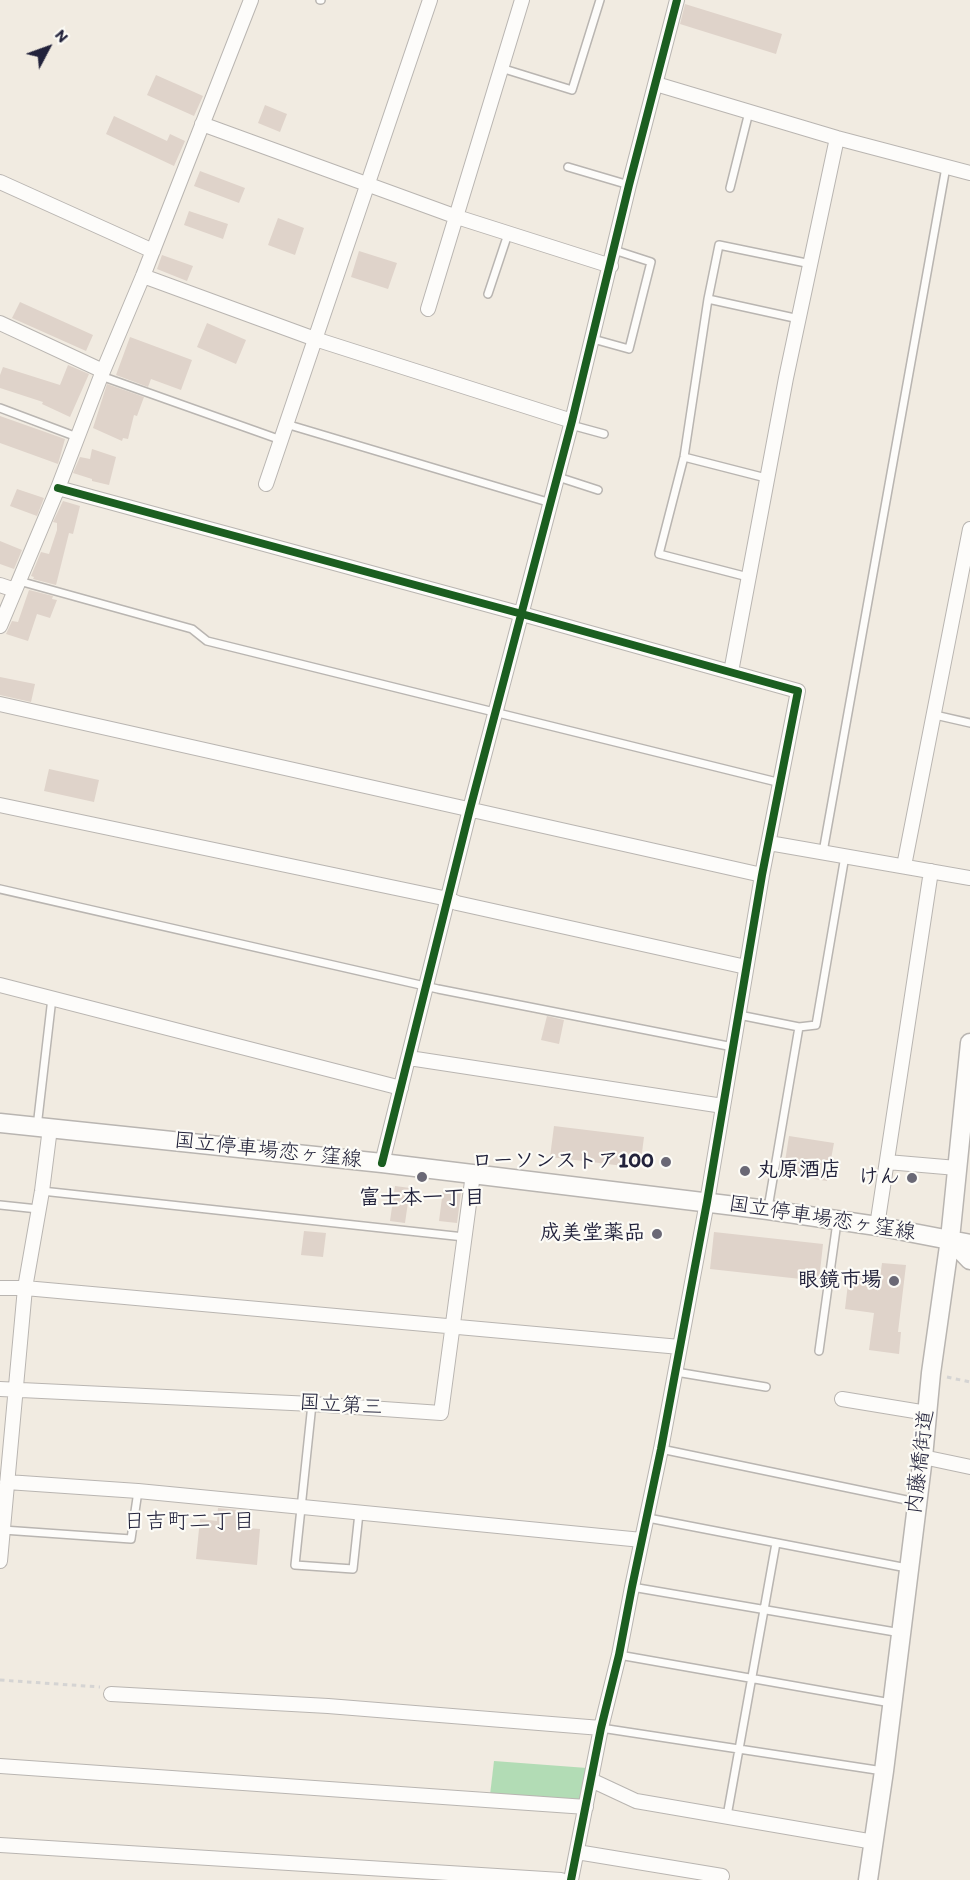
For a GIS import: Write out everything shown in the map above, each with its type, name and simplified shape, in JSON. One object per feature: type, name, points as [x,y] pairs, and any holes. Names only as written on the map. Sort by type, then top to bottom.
[{"type":"main road","name":"内藤橋街道","points":[[868,1880],[884,1771],[923,1457],[931,1373],[950,1239],[970,1043]]},
{"type":"main road","name":"国立停車場恋ヶ窪線","points":[[0,1123],[382,1163],[707,1202],[877,1226],[970,1244]]},
{"type":"main road","points":[[950,1239],[970,1260]]},
{"type":"street","points":[[0,626],[143,276],[251,0]]},
{"type":"street","points":[[266,484],[430,0]]},
{"type":"street","points":[[428,309],[522,0]]},
{"type":"street","points":[[382,1163],[470,808],[572,423],[629,185],[677,0]]},
{"type":"street","points":[[656,84],[837,138],[970,173]]},
{"type":"street","points":[[202,124],[457,217],[611,266]]},
{"type":"street","points":[[731,672],[766,478],[837,138]]},
{"type":"street","points":[[0,182],[153,251]]},
{"type":"street","points":[[143,276],[315,339],[572,423]]},
{"type":"street","points":[[0,323],[102,373]]},
{"type":"street","points":[[57,488],[798,691],[762,875],[707,1202],[662,1449],[619,1655],[601,1728],[571,1880]]},
{"type":"street","points":[[904,866],[969,538]]},
{"type":"street","points":[[0,585],[17,585]]},
{"type":"street","points":[[0,704],[762,875]]},
{"type":"street","points":[[0,805],[448,899],[457,903],[747,967]]},
{"type":"street","points":[[770,843],[970,878]]},
{"type":"street","points":[[877,1226],[932,871]]},
{"type":"street","points":[[0,985],[401,1088]]},
{"type":"street","points":[[409,1058],[723,1106]]},
{"type":"street","points":[[0,1561],[3,1497],[7,1482],[7,1390],[42,1191],[43,1128]]},
{"type":"street","points":[[887,1162],[957,1168]]},
{"type":"street","name":"国立第三","points":[[7,1390],[312,1404],[441,1413],[473,1174]]},
{"type":"street","points":[[0,1288],[25,1288],[680,1347]]},
{"type":"street","points":[[842,1399],[927,1413]]},
{"type":"street","points":[[923,1457],[970,1467]]},
{"type":"street","points":[[7,1482],[138,1491],[642,1540]]},
{"type":"street","points":[[111,1694],[328,1706],[601,1728]]},
{"type":"street","points":[[0,1766],[586,1807]]},
{"type":"street","points":[[591,1780],[636,1801],[874,1842]]},
{"type":"street","points":[[0,1845],[561,1880]]},
{"type":"street","points":[[578,1852],[722,1876]]},
{"type":"lane","points":[[501,68],[572,90],[600,0]]},
{"type":"lane","points":[[730,188],[749,112]]},
{"type":"lane","points":[[823,852],[946,166]]},
{"type":"lane","points":[[568,167],[629,185]]},
{"type":"lane","points":[[488,294],[508,234]]},
{"type":"lane","points":[[748,577],[659,554],[684,457],[708,299],[719,245],[811,264]]},
{"type":"lane","points":[[593,339],[629,349],[651,262],[614,250]]},
{"type":"lane","points":[[708,299],[799,319]]},
{"type":"lane","points":[[102,373],[281,440]]},
{"type":"lane","points":[[0,408],[77,437]]},
{"type":"lane","points":[[572,423],[604,434]]},
{"type":"lane","points":[[286,424],[551,503]]},
{"type":"lane","points":[[684,457],[766,478]]},
{"type":"lane","points":[[558,477],[598,490]]},
{"type":"lane","points":[[17,585],[192,629],[207,641],[781,783]]},
{"type":"lane","points":[[935,715],[970,723]]},
{"type":"lane","points":[[739,1015],[799,1027],[816,1025],[845,856]]},
{"type":"lane","points":[[0,889],[426,985],[733,1047]]},
{"type":"lane","points":[[43,1128],[52,998]]},
{"type":"lane","points":[[768,1210],[799,1027]]},
{"type":"lane","points":[[42,1191],[464,1237]]},
{"type":"lane","points":[[0,1205],[38,1209]]},
{"type":"lane","points":[[819,1351],[838,1220]]},
{"type":"lane","points":[[676,1372],[766,1387]]},
{"type":"lane","points":[[312,1404],[294,1565],[353,1569],[359,1513]]},
{"type":"lane","points":[[662,1449],[916,1502]]},
{"type":"lane","points":[[3,1530],[131,1539],[138,1491]]},
{"type":"lane","points":[[648,1518],[909,1569]]},
{"type":"lane","points":[[727,1816],[776,1543]]},
{"type":"lane","points":[[632,1587],[901,1633]]},
{"type":"lane","points":[[619,1655],[891,1703]]},
{"type":"lane","points":[[601,1728],[884,1771]]},
{"type":"path","points":[[931,1373],[970,1382]]},
{"type":"path","points":[[0,1680],[108,1688],[111,1694]]},
{"type":"green space","points":[[494,1761],[587,1768],[579,1802],[490,1795]]},
{"type":"building","points":[[685,4],[782,34],[776,54],[680,24]]},
{"type":"building","points":[[156,75],[203,96],[194,116],[147,95]]},
{"type":"building","points":[[265,105],[287,114],[280,132],[258,123]]},
{"type":"building","points":[[114,116],[167,141],[170,134],[185,141],[174,166],[106,134]]},
{"type":"building","points":[[200,171],[245,188],[239,203],[194,186]]},
{"type":"building","points":[[189,211],[228,224],[223,239],[184,225]]},
{"type":"building","points":[[278,218],[304,228],[295,255],[268,245]]},
{"type":"building","points":[[359,251],[397,263],[388,289],[351,277]]},
{"type":"building","points":[[162,255],[193,266],[187,281],[157,269]]},
{"type":"building","points":[[20,302],[93,335],[86,351],[12,318]]},
{"type":"building","points":[[207,323],[246,340],[236,364],[197,347]]},
{"type":"building","points":[[130,337],[192,360],[181,390],[151,379],[148,387],[116,375]]},
{"type":"building","points":[[68,365],[89,374],[70,417],[42,404],[43,402],[0,388],[0,375],[3,367],[60,385]]},
{"type":"building","points":[[107,384],[144,397],[137,416],[134,415],[128,439],[123,438],[122,441],[93,428]]},
{"type":"building","points":[[0,416],[65,439],[58,464],[0,443]]},
{"type":"building","points":[[92,449],[116,457],[109,485],[73,473],[80,457],[90,459]]},
{"type":"building","points":[[17,489],[44,498],[37,516],[10,506]]},
{"type":"building","points":[[63,501],[80,506],[73,534],[69,533],[56,585],[33,579],[34,577],[31,576],[41,552],[49,554],[57,530],[57,523],[53,522]]},
{"type":"building","points":[[0,541],[22,550],[14,569],[0,564]]},
{"type":"building","points":[[29,590],[53,596],[52,599],[57,600],[50,618],[37,614],[28,641],[6,634],[12,621],[18,622]]},
{"type":"building","points":[[0,677],[35,684],[31,702],[0,695]]},
{"type":"building","points":[[49,769],[99,780],[94,802],[44,791]]},
{"type":"building","points":[[547,1016],[564,1020],[559,1044],[541,1040]]},
{"type":"building","points":[[554,1126],[644,1137],[640,1168],[550,1157]]},
{"type":"building","points":[[789,1136],[834,1143],[827,1181],[783,1174]]},
{"type":"building","points":[[395,1186],[410,1188],[405,1223],[390,1221]]},
{"type":"building","points":[[443,1190],[461,1193],[457,1223],[439,1221]]},
{"type":"building","points":[[304,1231],[326,1233],[323,1257],[301,1255]]},
{"type":"building","points":[[714,1232],[823,1244],[819,1281],[710,1269]]},
{"type":"building","points":[[882,1263],[906,1265],[898,1332],[901,1332],[899,1354],[869,1350],[874,1313],[845,1309],[849,1275],[880,1278]]},
{"type":"building","points":[[218,1508],[249,1511],[247,1528],[260,1529],[257,1565],[196,1559],[200,1519],[217,1521]]},
{"type":"cycle path","points":[[382,1163],[677,0]]},
{"type":"cycle path","points":[[58,488],[798,691],[762,875],[707,1202],[661,1449],[571,1880]]},
{"type":"place","name":"ローソンストア100","points":[[666,1162]]},
{"type":"place","name":"丸原酒店","points":[[745,1171]]},
{"type":"place","name":"富士本一丁目","points":[[422,1177]]},
{"type":"place","name":"けん","points":[[912,1178]]},
{"type":"place","name":"成美堂薬品","points":[[657,1234]]},
{"type":"place","name":"眼鏡市場","points":[[894,1281]]},
{"type":"district","name":"日吉町二丁目","points":[[189,1522]]}]
